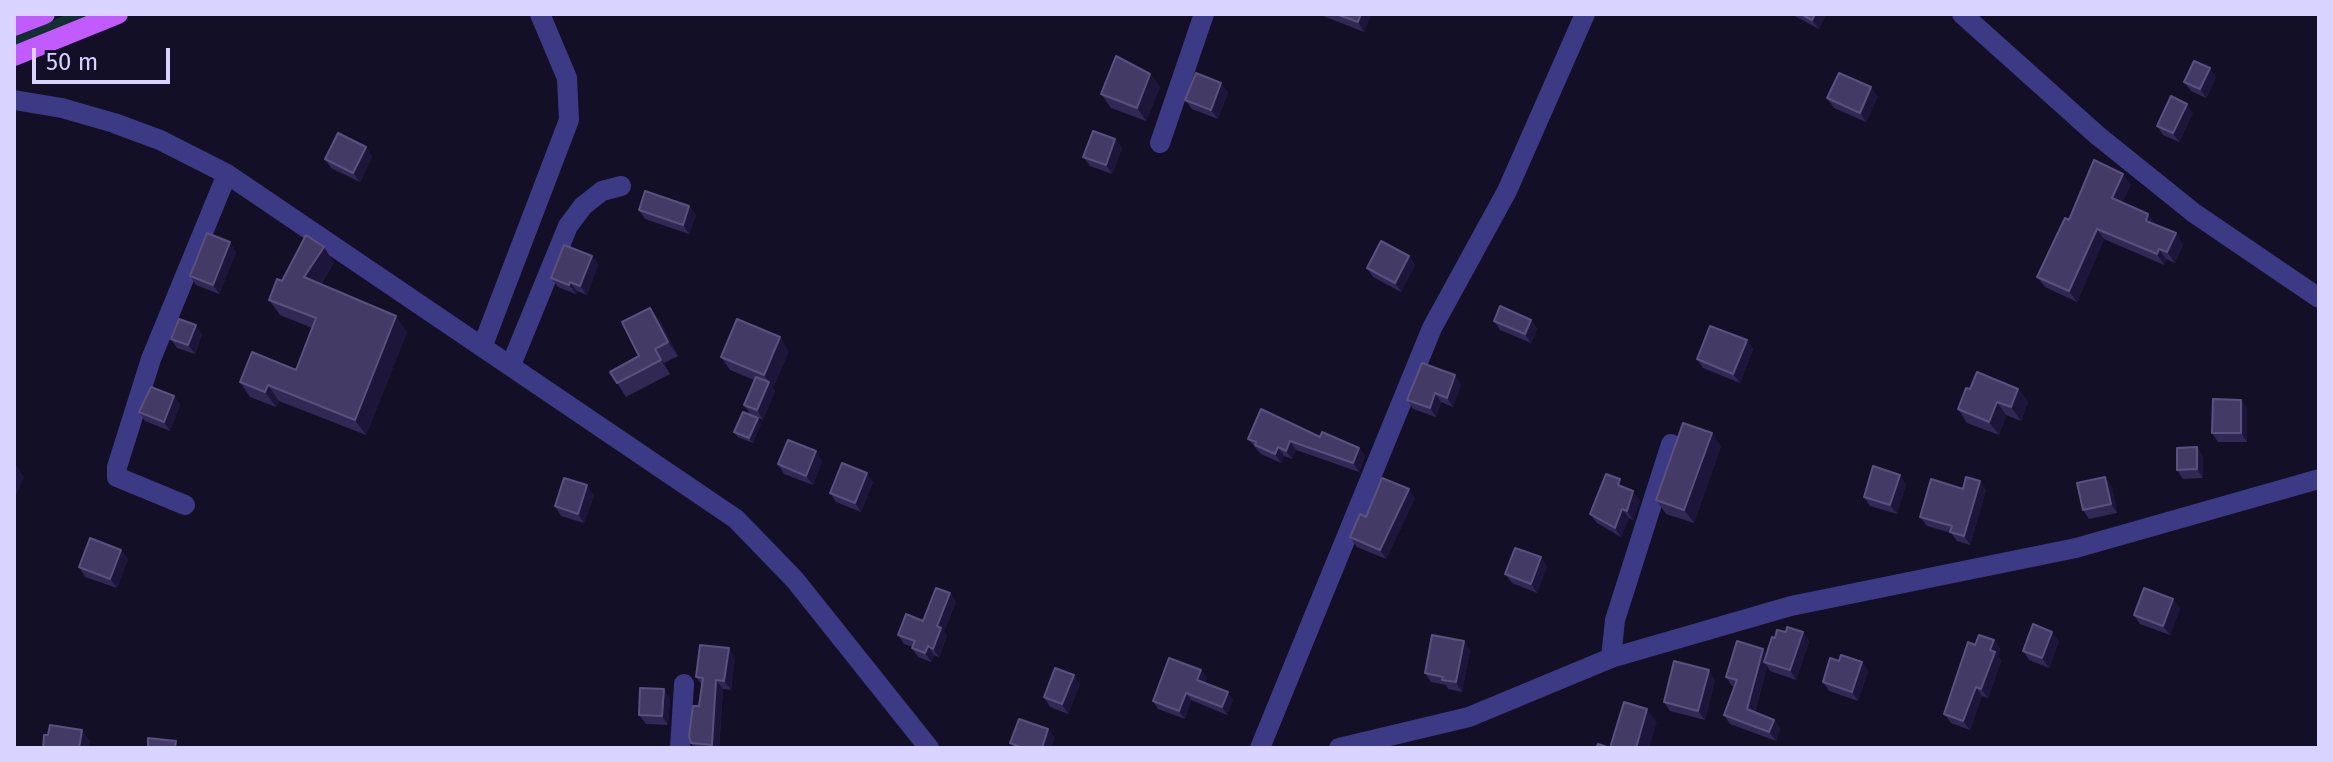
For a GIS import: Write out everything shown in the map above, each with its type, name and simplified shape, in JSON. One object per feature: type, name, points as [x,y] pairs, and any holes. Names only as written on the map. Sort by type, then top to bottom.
[{"type":"main road","points":[[14,26],[45,14]]},
{"type":"main road","points":[[14,56],[118,14]]},
{"type":"street","points":[[483,345],[569,120],[567,78],[540,14]]},
{"type":"street","points":[[1160,143],[1204,14]]},
{"type":"street","points":[[1260,748],[1432,328],[1507,191],[1585,14]]},
{"type":"street","points":[[1962,14],[2097,135],[2194,213],[2319,298]]},
{"type":"street","points":[[14,100],[62,108],[114,123],[160,140],[227,174],[736,519],[764,544],[929,748]]},
{"type":"street","points":[[185,505],[117,477],[117,467],[151,359],[227,174]]},
{"type":"street","points":[[511,365],[568,226],[583,206],[602,191],[621,186]]},
{"type":"street","points":[[1611,658],[1615,620],[1671,444]]},
{"type":"street","points":[[1339,748],[1469,717],[1611,658],[1791,606],[2076,548],[2319,479]]},
{"type":"street","points":[[680,748],[684,684]]},
{"type":"green space","points":[[68,14],[91,14],[14,45],[14,36]]},
{"type":"building","points":[[1336,14],[1361,14],[1358,22]]},
{"type":"building","points":[[1801,14],[1815,14],[1812,20]]},
{"type":"building","points":[[1116,56],[1150,74],[1137,108],[1101,94]]},
{"type":"building","points":[[2194,61],[2210,68],[2200,89],[2184,82]]},
{"type":"building","points":[[1196,73],[1221,83],[1211,110],[1185,100]]},
{"type":"building","points":[[1839,73],[1871,87],[1860,113],[1827,98]]},
{"type":"building","points":[[2171,96],[2187,104],[2173,133],[2157,126]]},
{"type":"building","points":[[1093,131],[1115,139],[1106,165],[1083,157]]},
{"type":"building","points":[[338,133],[366,147],[353,173],[325,159]]},
{"type":"building","points":[[2094,160],[2123,174],[2112,198],[2148,214],[2146,221],[2176,233],[2167,252],[2159,249],[2157,254],[2097,229],[2069,291],[2037,277],[2065,218],[2069,220]]},
{"type":"building","points":[[645,191],[689,206],[683,225],[639,210]]},
{"type":"building","points":[[207,233],[230,242],[213,285],[190,276]]},
{"type":"building","points":[[306,235],[324,247],[304,277],[396,316],[355,420],[268,385],[265,392],[240,382],[252,352],[296,370],[316,318],[269,300],[277,279],[282,281]]},
{"type":"building","points":[[1381,241],[1409,256],[1395,283],[1367,268]]},
{"type":"building","points":[[564,245],[592,256],[580,286],[551,278]]},
{"type":"building","points":[[1500,306],[1531,320],[1525,334],[1494,321]]},
{"type":"building","points":[[650,308],[668,342],[655,349],[661,360],[617,383],[610,372],[639,356],[622,322]]},
{"type":"building","points":[[179,319],[196,325],[188,345],[171,339]]},
{"type":"building","points":[[737,319],[780,337],[764,375],[721,357]]},
{"type":"building","points":[[1710,326],[1747,340],[1733,374],[1697,359]]},
{"type":"building","points":[[1422,363],[1455,375],[1447,398],[1435,393],[1430,408],[1407,400]]},
{"type":"building","points":[[1977,372],[2018,389],[2011,407],[1997,402],[1989,422],[1958,409],[1966,388],[1970,389]]},
{"type":"building","points":[[756,377],[769,382],[757,410],[744,405]]},
{"type":"building","points":[[151,387],[174,396],[164,422],[139,412]]},
{"type":"building","points":[[2213,399],[2241,400],[2241,433],[2212,433]]},
{"type":"building","points":[[1261,409],[1320,437],[1322,432],[1359,448],[1353,463],[1290,441],[1286,451],[1278,447],[1275,454],[1255,445],[1256,442],[1248,439]]},
{"type":"building","points":[[743,412],[758,418],[749,438],[734,432]]},
{"type":"building","points":[[1683,423],[1712,433],[1684,510],[1656,500]]},
{"type":"building","points":[[788,440],[816,451],[806,476],[778,464]]},
{"type":"building","points":[[2197,447],[2197,469],[2177,470],[2177,448]]},
{"type":"building","points":[[842,463],[867,473],[855,503],[830,493]]},
{"type":"building","points":[[1873,466],[1900,475],[1890,505],[1864,497]]},
{"type":"building","points":[[1606,474],[1620,479],[1618,485],[1633,491],[1627,511],[1622,509],[1615,528],[1590,514]]},
{"type":"building","points":[[1966,477],[1980,481],[1964,536],[1950,532],[1952,526],[1920,517],[1931,479],[1963,489]]},
{"type":"building","points":[[2105,477],[2111,504],[2083,510],[2077,483]]},
{"type":"building","points":[[564,478],[587,485],[578,514],[555,506]]},
{"type":"building","points":[[1382,478],[1409,489],[1380,550],[1350,537],[1360,514],[1366,517]]},
{"type":"building","points":[[90,538],[121,550],[110,579],[79,567]]},
{"type":"building","points":[[1515,548],[1541,557],[1531,584],[1505,574]]},
{"type":"building","points":[[936,588],[950,593],[937,626],[941,628],[933,649],[928,646],[925,653],[912,648],[915,641],[898,635],[906,614],[923,621]]},
{"type":"building","points":[[2144,588],[2173,599],[2163,626],[2134,615]]},
{"type":"building","points":[[2033,624],[2052,632],[2042,658],[2023,651]]},
{"type":"building","points":[[1787,627],[1803,632],[1790,670],[1764,662],[1772,637],[1775,638],[1777,630],[1786,632]]},
{"type":"building","points":[[1432,635],[1464,641],[1456,682],[1425,673]]},
{"type":"building","points":[[1979,635],[1994,640],[1990,650],[1995,652],[1981,689],[1976,687],[1963,721],[1944,714],[1968,642],[1975,645]]},
{"type":"building","points":[[1737,641],[1763,649],[1747,709],[1774,720],[1769,732],[1724,715],[1737,680],[1726,677]]},
{"type":"building","points":[[700,645],[729,648],[724,681],[716,680],[712,745],[691,743],[689,736],[693,706],[699,706],[703,678],[696,677]]},
{"type":"building","points":[[1841,655],[1862,662],[1852,692],[1823,682],[1830,658],[1839,661]]},
{"type":"building","points":[[1169,658],[1201,670],[1197,680],[1228,692],[1222,707],[1186,693],[1179,711],[1153,701]]},
{"type":"building","points":[[1674,661],[1709,670],[1698,711],[1664,702]]},
{"type":"building","points":[[1055,668],[1074,675],[1062,704],[1044,697]]},
{"type":"building","points":[[640,688],[664,689],[662,716],[639,715]]},
{"type":"building","points":[[1624,702],[1647,709],[1636,748],[1610,748]]},
{"type":"building","points":[[1019,719],[1048,729],[1042,748],[1023,748],[1010,743]]},
{"type":"building","points":[[50,725],[82,730],[79,748],[43,748],[44,735],[48,735]]},
{"type":"building","points":[[148,738],[176,741],[175,748],[148,748]]}]
